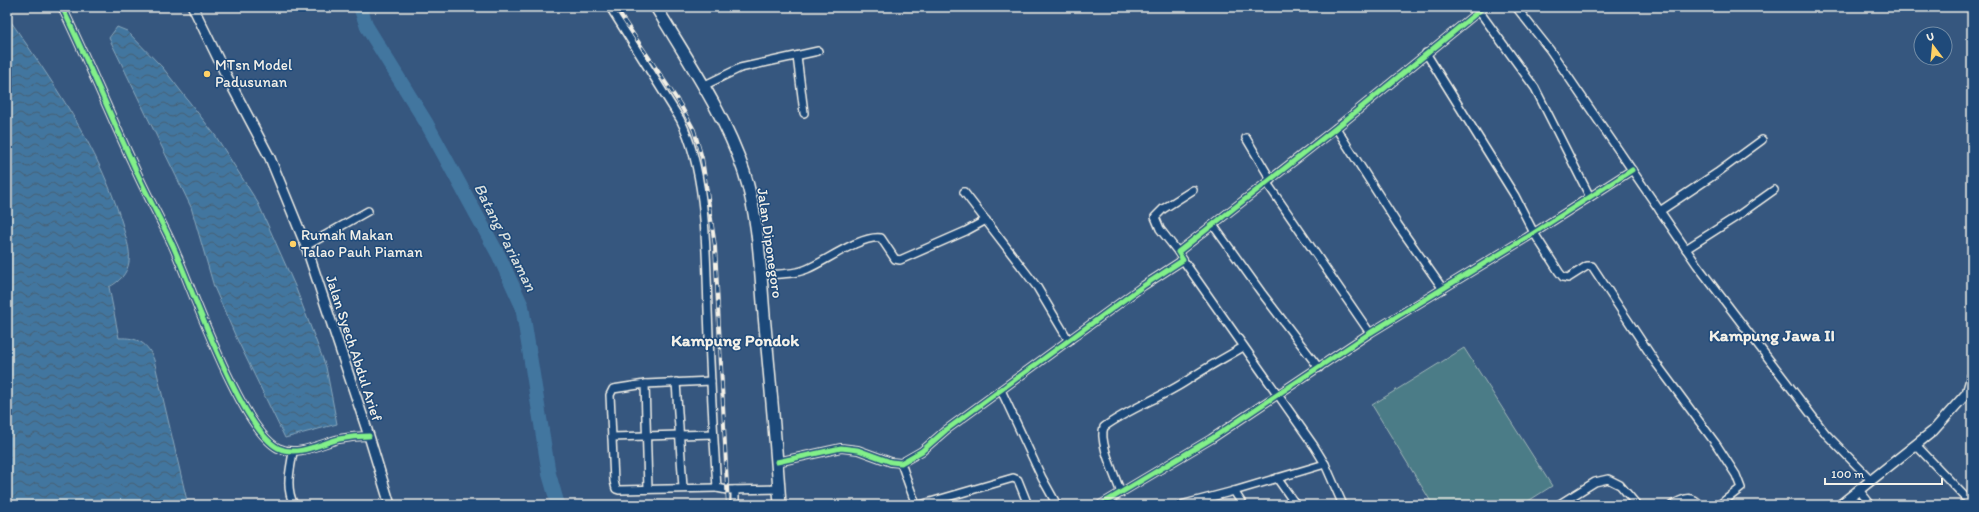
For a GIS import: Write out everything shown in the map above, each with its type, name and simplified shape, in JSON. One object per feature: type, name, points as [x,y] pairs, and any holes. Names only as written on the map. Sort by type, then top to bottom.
[{"type":"main road","name":"Jalan Diponegoro","points":[[656,7],[703,86],[726,129],[744,172],[754,212],[780,505]]},
{"type":"street","points":[[62,7],[96,79],[133,164],[172,245],[185,278],[232,383],[250,415],[268,440],[278,447],[294,452],[341,438],[369,436]]},
{"type":"street","name":"Jalan Syech Abdul Arief","points":[[193,7],[225,73],[270,158],[306,246],[369,436],[390,505]]},
{"type":"street","points":[[610,7],[664,92],[689,138],[702,200],[704,219],[716,488]]},
{"type":"street","points":[[1516,7],[1550,50],[1686,249],[1826,434],[1871,480]]},
{"type":"street","points":[[1178,252],[1336,128],[1481,9],[1535,88],[1590,197]]},
{"type":"street","points":[[703,86],[740,68],[818,51]]},
{"type":"street","points":[[1426,53],[1515,196],[1534,233],[1563,277],[1568,278],[1587,266],[1592,266],[1656,363],[1716,444],[1736,475],[1742,488],[1719,505]]},
{"type":"street","points":[[797,56],[804,113]]},
{"type":"street","points":[[1336,128],[1398,225],[1443,289]]},
{"type":"street","points":[[1246,138],[1269,181],[1370,333]]},
{"type":"street","points":[[1660,211],[1717,173],[1762,140]]},
{"type":"street","points":[[1100,505],[1278,396],[1370,333],[1534,233],[1632,170]]},
{"type":"street","points":[[1193,190],[1163,209],[1155,217],[1164,235],[1184,260],[1243,348],[1314,446],[1325,464],[1343,505]]},
{"type":"street","points":[[1686,249],[1736,217],[1774,190]]},
{"type":"street","points":[[964,192],[1040,291],[1069,341]]},
{"type":"street","points":[[306,246],[368,211]]},
{"type":"street","points":[[760,275],[807,269],[860,242],[874,237],[881,238],[895,259],[900,260],[986,220]]},
{"type":"street","points":[[1213,226],[1319,368]]},
{"type":"street","points":[[777,462],[841,448],[862,451],[891,462],[901,463],[922,451],[1001,390],[1143,286],[1184,260]]},
{"type":"street","points":[[1121,493],[1105,447],[1103,436],[1104,427],[1131,410],[1188,380],[1196,373],[1243,348]]},
{"type":"street","points":[[1840,505],[1916,445],[1948,415],[1971,390],[1972,376]]},
{"type":"street","points":[[711,381],[644,384],[618,387],[611,391],[614,482],[616,489],[626,491],[683,488],[716,488],[735,490],[779,489]]},
{"type":"street","points":[[676,382],[683,488]]},
{"type":"street","points":[[644,384],[648,489]]},
{"type":"street","points":[[1001,390],[1056,505]]},
{"type":"street","points":[[612,437],[713,434]]},
{"type":"street","points":[[1916,445],[1970,502]]},
{"type":"street","points":[[294,452],[288,488],[289,496],[294,505]]},
{"type":"street","points":[[901,463],[916,505]]},
{"type":"street","points":[[1180,505],[1234,491],[1325,464]]},
{"type":"street","points":[[920,505],[1013,478],[1018,480],[1028,505]]},
{"type":"street","points":[[1277,478],[1296,505]]},
{"type":"street","points":[[1558,505],[1595,482],[1608,479],[1620,485],[1637,505]]},
{"type":"street","points":[[735,490],[735,505]]},
{"type":"street","points":[[1859,490],[1871,505]]},
{"type":"street","points":[[1234,491],[1243,505]]},
{"type":"street","points":[[1672,505],[1680,500],[1691,498],[1696,500],[1700,505]]},
{"type":"green space","points":[[1464,348],[1552,486],[1522,505],[1433,505],[1372,405]]},
{"type":"water","points":[[7,16],[73,115],[101,168],[112,195],[122,223],[129,252],[129,262],[124,274],[116,283],[109,287],[119,338],[141,342],[152,354],[188,505],[7,505]]},
{"type":"water","points":[[117,27],[127,31],[163,68],[215,135],[258,203],[295,286],[326,367],[337,424],[285,438],[235,335],[214,287],[191,207],[109,38]]},
{"type":"waterway","name":"Batang Pariaman","points":[[360,7],[367,27],[427,124],[499,256],[522,306],[549,474],[558,505]]},
{"type":"railway","points":[[615,7],[680,104],[694,130],[702,158],[715,246],[728,505]]},
{"type":"cycle path","points":[[62,7],[138,174],[173,246],[218,355],[248,414],[263,435],[278,448],[293,451],[308,449],[339,439],[369,436]]},
{"type":"cycle path","points":[[777,462],[841,448],[858,450],[891,462],[901,463],[922,451],[946,430],[1143,286],[1183,260],[1178,252],[1336,128],[1484,7]]},
{"type":"cycle path","points":[[1100,505],[1211,439],[1370,333],[1526,238],[1632,170]]},
{"type":"place","name":"MTsn Model Padusunan","points":[[207,74]]},
{"type":"place","name":"Rumah Makan Talao Pauh Piaman","points":[[293,244]]},
{"type":"district","name":"Kampung Jawa II","points":[[1772,335]]},
{"type":"district","name":"Kampung Pondok","points":[[735,340]]}]
